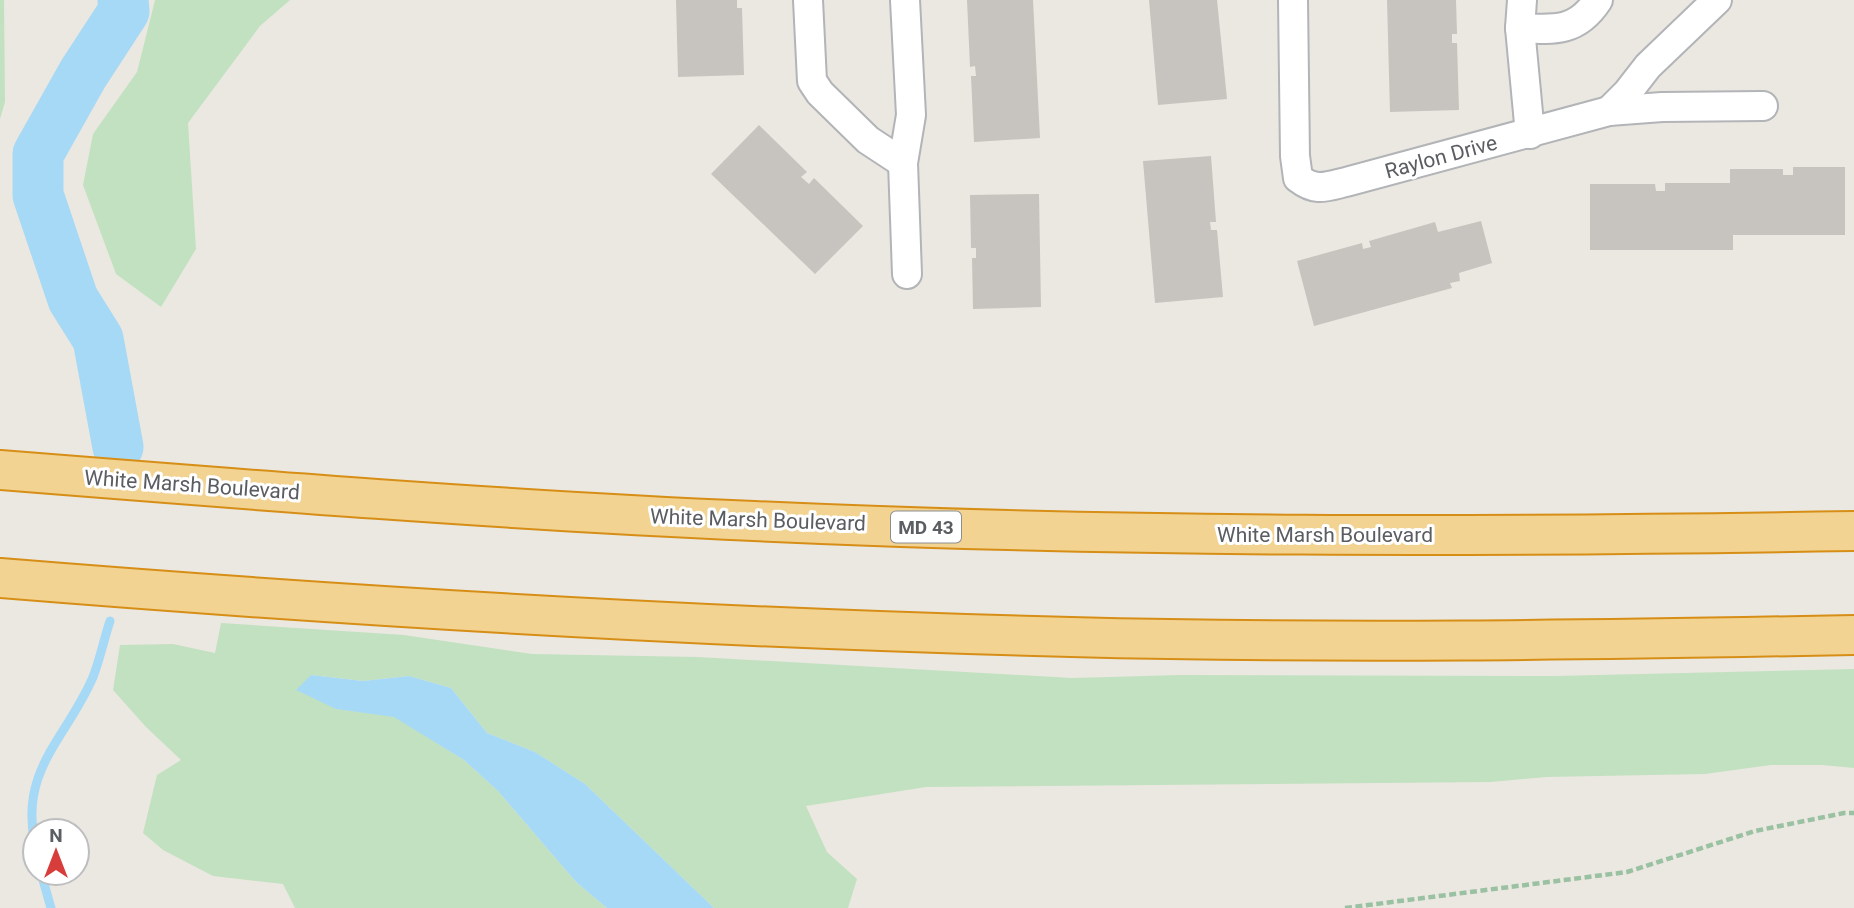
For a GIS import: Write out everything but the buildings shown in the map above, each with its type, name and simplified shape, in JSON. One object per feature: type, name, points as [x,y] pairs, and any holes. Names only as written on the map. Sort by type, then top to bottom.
[{"type":"highway","name":"White Marsh Boulevard","points":[[0,470],[572,512],[758,522],[1430,536],[1854,531]]},
{"type":"highway","points":[[0,578],[415,608],[714,624],[1060,637],[1479,640],[1854,635]]},
{"type":"street","points":[[808,0],[812,81],[820,93],[868,140],[904,163]]},
{"type":"street","points":[[905,0],[911,116],[904,163],[907,274]]},
{"type":"street","name":"Raylon Drive","points":[[1293,0],[1295,156],[1298,178],[1309,187],[1322,188],[1346,182],[1609,111],[1662,107],[1763,106]]},
{"type":"street","points":[[1522,0],[1520,28],[1530,134]]},
{"type":"street","points":[[1520,28],[1566,27],[1587,16],[1598,0]]},
{"type":"street","points":[[1609,111],[1648,66],[1717,0]]},
{"type":"path","points":[[1345,908],[1627,872],[1755,831],[1854,813]]},
{"type":"green space","points":[[0,0],[4,0],[5,102],[0,119]]},
{"type":"green space","points":[[155,0],[290,0],[260,26],[188,123],[196,249],[161,307],[116,274],[83,185],[93,134],[137,72]]},
{"type":"green space","points":[[221,623],[404,635],[532,654],[698,657],[1072,678],[1180,675],[1555,676],[1854,669],[1854,768],[1771,765],[1705,774],[1546,777],[1491,782],[926,787],[806,806],[827,852],[857,879],[848,908],[714,908],[585,784],[535,752],[487,733],[451,688],[409,676],[363,681],[311,675],[336,709],[394,716],[464,760],[498,791],[576,882],[607,908],[295,908],[283,884],[213,876],[163,850],[143,833],[157,775],[181,760],[146,727],[113,690],[120,645],[173,644],[215,653]]},
{"type":"water","points":[[311,675],[363,681],[409,676],[451,688],[487,733],[535,752],[585,784],[714,908],[607,908],[576,882],[498,791],[464,760],[394,717],[336,709],[296,690]]},
{"type":"waterway","points":[[118,447],[98,339],[73,299],[38,195],[38,154],[83,74],[124,11],[123,0]]},
{"type":"waterway","points":[[32,817],[39,774],[93,677],[110,621]]},
{"type":"waterway","points":[[45,887],[51,908]]}]
